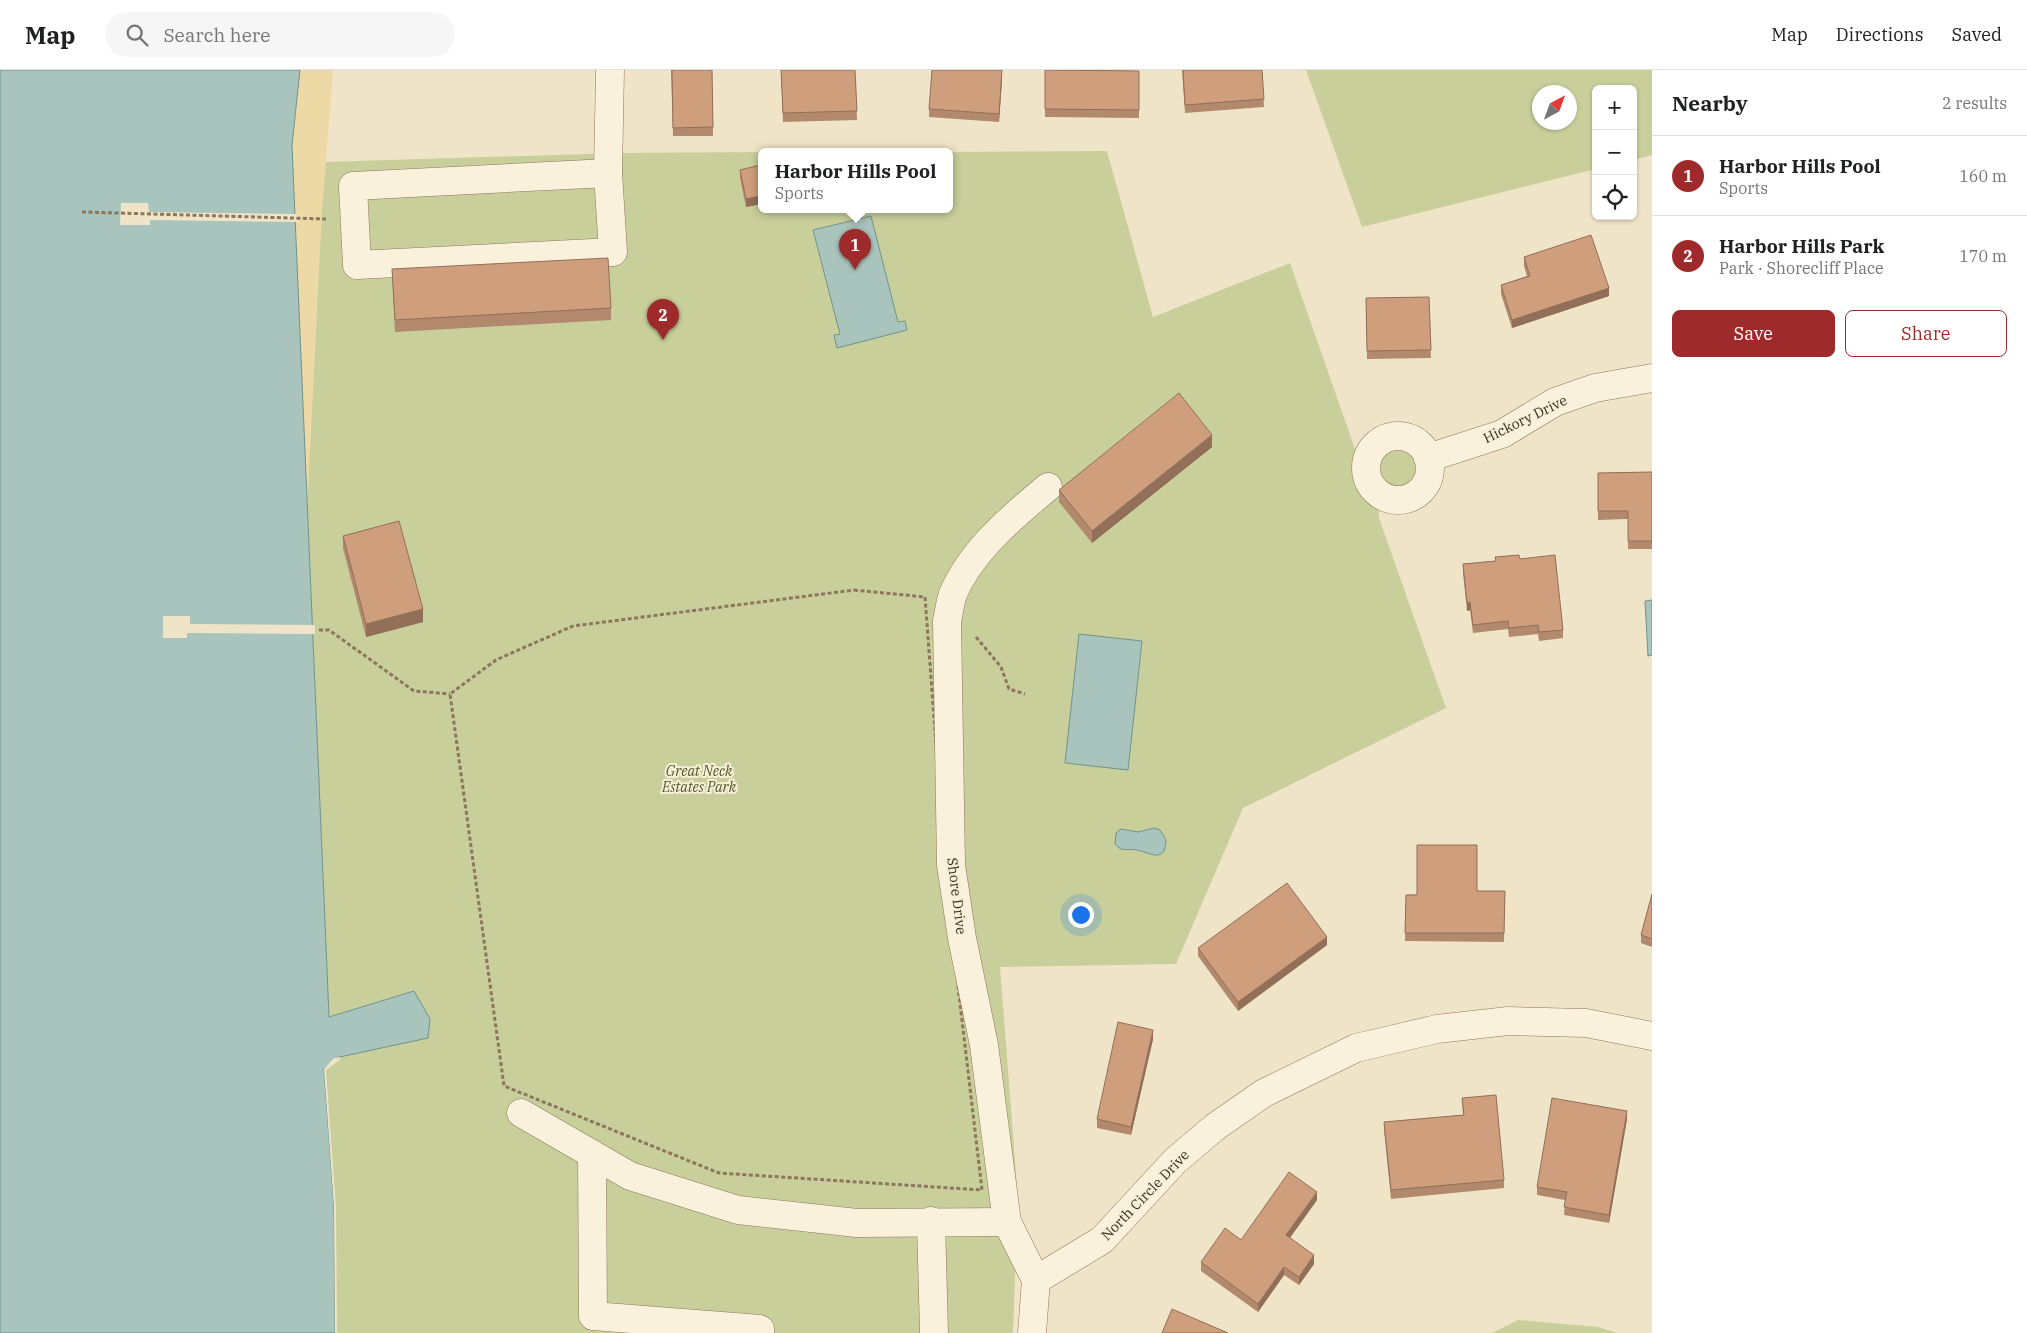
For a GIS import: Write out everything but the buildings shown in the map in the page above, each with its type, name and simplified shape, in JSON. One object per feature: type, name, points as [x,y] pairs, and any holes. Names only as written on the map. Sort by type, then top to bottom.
[{"type":"street","points":[[608,174],[352,186],[357,265],[613,252],[608,174],[610,70]]},
{"type":"street","name":"Hickory Drive","points":[[1428,458],[1502,434],[1556,402],[1595,388],[1652,378]]},
{"type":"street","name":"Shore Drive","points":[[1036,1280],[1007,1222],[984,1045],[962,938],[951,865],[947,621],[953,595],[982,548],[1048,487]]},
{"type":"street","name":"North Circle Drive","points":[[1036,1280],[1102,1240],[1175,1161],[1216,1127],[1264,1093],[1356,1048],[1437,1029],[1508,1021],[1586,1023],[1652,1036]]},
{"type":"street","points":[[521,1113],[630,1176],[738,1210],[857,1223],[931,1221],[1007,1222]]},
{"type":"street","points":[[592,1154],[593,1316],[760,1329],[760,1333]]},
{"type":"street","points":[[931,1221],[934,1333]]},
{"type":"street","points":[[1032,1333],[1036,1280]]},
{"type":"path","points":[[82,212],[329,219]]},
{"type":"path","points":[[319,630],[329,630],[414,691],[450,694],[496,660],[573,626],[854,590],[925,597],[938,772],[941,842],[982,1190],[718,1173],[504,1086],[450,694]]},
{"type":"green space","points":[[1306,70],[1652,70],[1652,155],[1637,159],[1637,85],[1592,85],[1592,170],[1362,227]]},
{"type":"green space","name":"Great Neck Estates Park","points":[[1107,151],[1153,317],[1290,263],[1355,449],[1376,488],[1379,518],[1446,708],[1243,808],[1176,964],[1000,967],[1018,1198],[1013,1333],[335,1333],[334,1207],[324,1069],[414,991],[329,1017],[293,163],[618,153],[758,152],[758,213],[953,213],[953,152]]},
{"type":"green space","points":[[1398,440],[1408,442],[1417,448],[1423,457],[1425,467],[1423,477],[1417,486],[1408,492],[1398,494],[1388,492],[1379,486],[1373,477],[1371,467],[1373,457],[1379,448],[1388,442]]},
{"type":"green space","points":[[1518,1320],[1598,1327],[1617,1333],[1492,1333]]},
{"type":"sand","points":[[300,70],[333,70],[322,211],[307,510],[292,145]]},
{"type":"water","points":[[0,70],[300,70],[292,145],[329,1017],[414,991],[430,1019],[428,1038],[335,1058],[324,1069],[334,1207],[335,1333],[0,1333]]},
{"type":"water","points":[[871,216],[898,322],[905,321],[907,330],[837,348],[834,335],[840,334],[813,230]]},
{"type":"water","points":[[1652,600],[1652,655],[1648,656],[1645,601]]},
{"type":"water","points":[[1079,634],[1142,641],[1128,770],[1065,763]]},
{"type":"water","points":[[1154,828],[1160,830],[1166,840],[1163,852],[1160,855],[1122,849],[1115,844],[1116,833],[1121,829],[1138,832]]},
{"type":"pier","points":[[121,203],[148,203],[149,212],[297,214],[298,222],[150,220],[150,225],[120,225]]},
{"type":"pier","points":[[163,616],[190,616],[190,624],[315,625],[315,634],[187,633],[187,638],[163,638]]},
{"type":"pier","points":[[340,1057],[340,1060],[326,1070],[336,1207],[337,1333],[335,1333],[334,1207],[324,1069],[334,1058]]},
{"type":"place","name":"Harbor Hills Pool","points":[[855,270]]},
{"type":"place","name":"Harbor Hills Park","points":[[663,340]]}]
